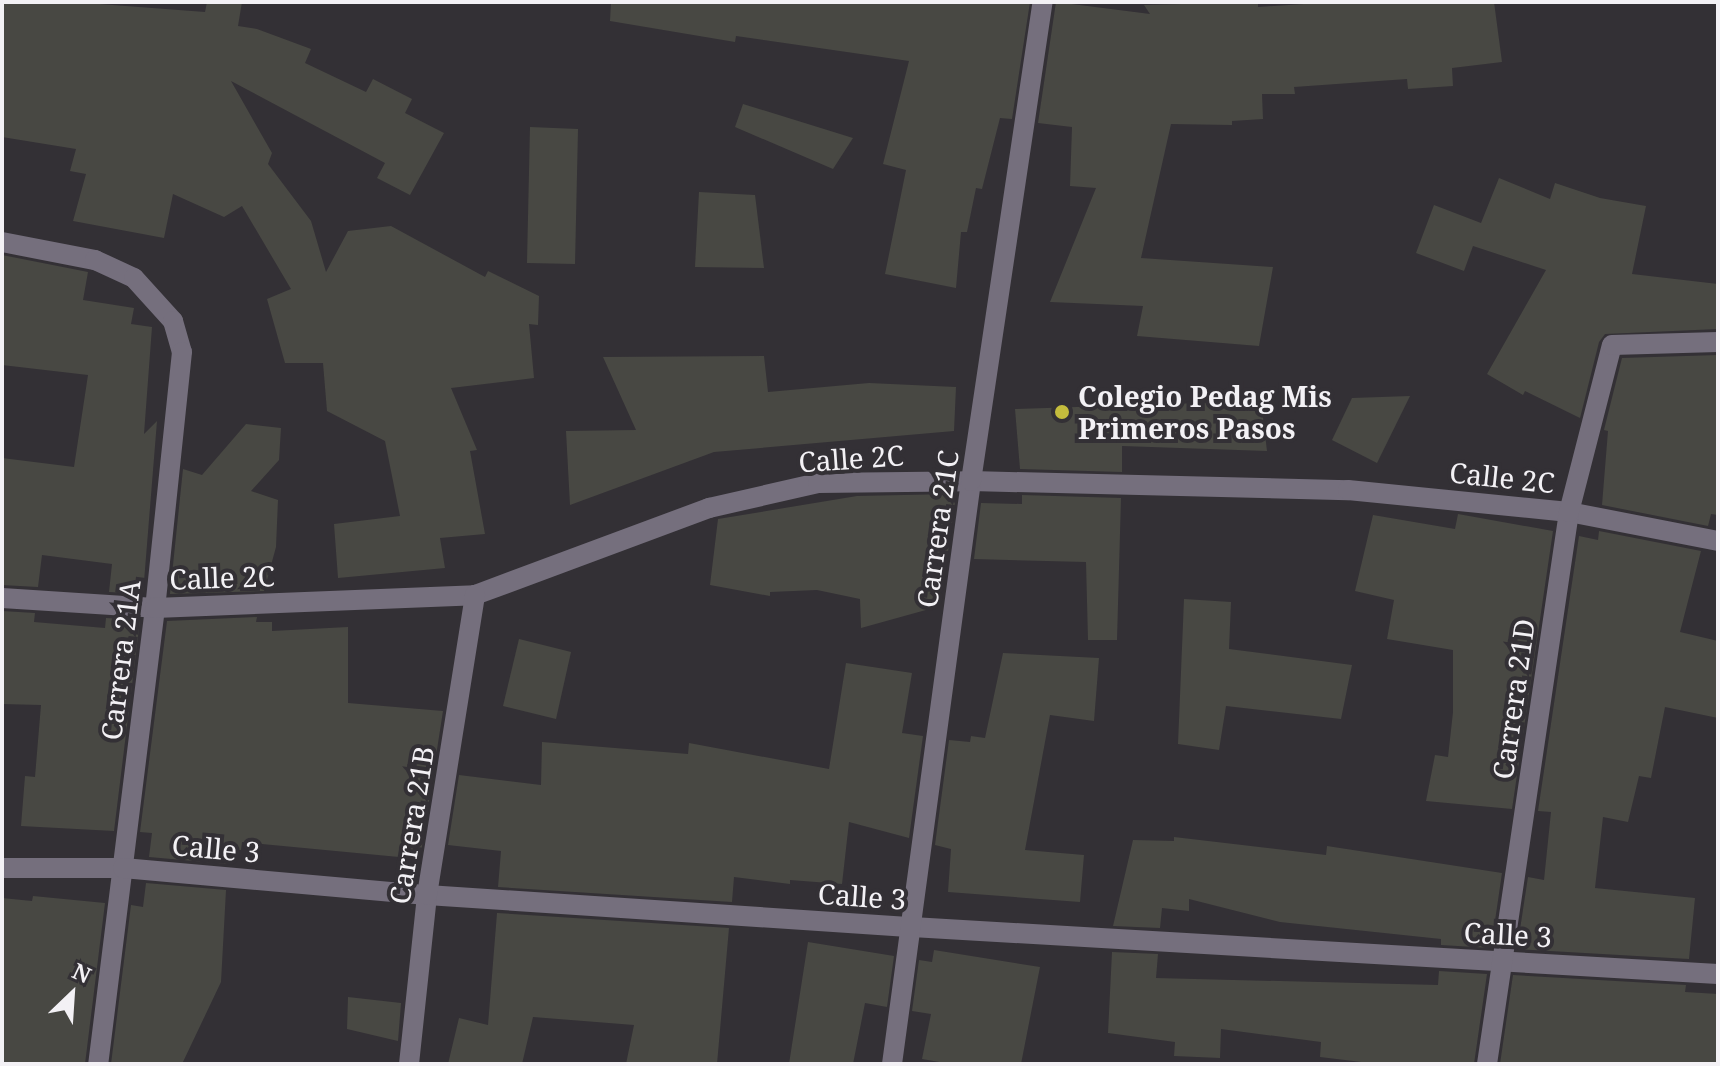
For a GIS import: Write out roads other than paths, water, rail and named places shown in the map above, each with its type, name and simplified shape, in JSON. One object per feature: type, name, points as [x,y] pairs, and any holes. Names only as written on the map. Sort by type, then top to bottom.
[{"type":"street","name":"Carrera 21C","points":[[892,1064],[971,481],[1043,2]]},
{"type":"street","name":"Carrera 21A","points":[[2,242],[95,260],[134,278],[173,321],[182,352],[155,608],[98,1064]]},
{"type":"street","name":"Carrera 21D","points":[[1487,1064],[1569,512],[1612,345],[1718,342]]},
{"type":"street","name":"Calle 2C","points":[[2,598],[155,608],[475,595],[725,504],[818,483],[971,481],[1348,490],[1569,512],[1718,541]]},
{"type":"street","name":"Carrera 21B","points":[[409,1064],[427,895],[475,595]]},
{"type":"street","name":"Calle 3","points":[[2,868],[123,868],[427,895],[1718,974]]},
{"type":"place","name":"Colegio Pedag Mis Primeros Pasos","points":[[1062,412]]}]
